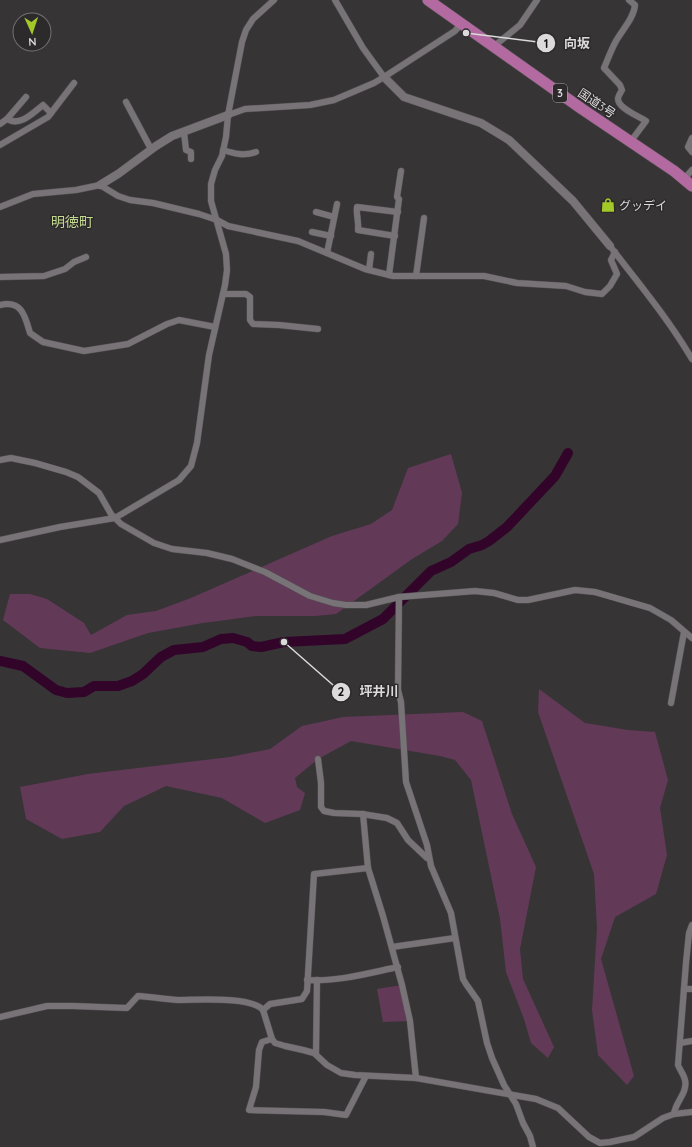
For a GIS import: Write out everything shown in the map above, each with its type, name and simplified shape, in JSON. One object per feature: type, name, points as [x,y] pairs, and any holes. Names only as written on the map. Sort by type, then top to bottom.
[{"type":"highway","name":"国道3号","points":[[428,0],[493,47],[631,141],[688,182]]},
{"type":"street","points":[[0,540],[60,527],[115,518],[179,480],[191,466],[198,443],[209,355],[227,270],[226,254],[211,201],[211,184],[226,137],[228,115],[242,42],[246,30],[253,19],[274,0]]},
{"type":"street","points":[[335,0],[363,48],[384,78],[404,97],[481,123],[509,140],[573,201],[648,293],[692,359]]},
{"type":"street","points":[[493,47],[520,25],[538,0]]},
{"type":"street","points":[[629,0],[635,5],[635,8],[615,42],[604,68],[620,85],[622,90],[618,98],[619,103],[646,121],[631,141]]},
{"type":"street","points":[[0,207],[33,194],[76,190],[100,185],[172,136],[245,109],[310,105],[334,100],[384,78],[455,31],[462,24]]},
{"type":"street","points":[[0,145],[48,117],[74,83]]},
{"type":"street","points":[[0,124],[7,119],[26,97]]},
{"type":"street","points":[[126,102],[151,149]]},
{"type":"street","points":[[7,119],[12,122],[23,121],[43,106],[50,113]]},
{"type":"street","points":[[184,132],[186,150],[191,152],[191,160]]},
{"type":"street","points":[[692,138],[688,147],[692,152]]},
{"type":"street","points":[[223,150],[238,155],[256,152]]},
{"type":"street","points":[[688,182],[692,170]]},
{"type":"street","points":[[390,275],[398,212],[399,199],[397,197],[401,171]]},
{"type":"street","points":[[100,185],[118,196],[130,200],[153,203],[199,214],[217,220],[228,226],[298,241],[368,270],[390,275],[484,276],[517,283],[566,286],[585,292],[602,294],[610,286],[617,274],[610,260],[612,249]]},
{"type":"street","points":[[327,253],[337,204]]},
{"type":"street","points":[[394,236],[358,230],[359,222],[356,214],[357,207],[398,212]]},
{"type":"street","points":[[316,212],[334,216]]},
{"type":"street","points":[[416,276],[424,218]]},
{"type":"street","points":[[312,232],[330,236]]},
{"type":"street","points":[[368,270],[372,254]]},
{"type":"street","points":[[0,277],[44,276],[65,269],[74,262],[86,257]]},
{"type":"street","points":[[222,294],[246,294],[250,297],[250,320],[253,324],[318,329]]},
{"type":"street","points":[[0,305],[11,304],[21,310],[27,321],[30,333],[43,342],[84,351],[128,344],[167,324],[179,320],[215,327]]},
{"type":"street","points":[[0,460],[6,458],[20,460],[47,466],[72,474],[84,481],[98,493],[115,518],[126,528],[154,544],[172,549],[207,553],[232,559],[265,572],[310,596],[333,603],[346,605],[366,605],[399,596],[479,591],[523,600],[575,590],[595,592],[650,608],[671,620],[692,638]]},
{"type":"street","points":[[399,596],[398,690],[401,702],[406,782],[428,845],[431,866],[451,913],[463,978],[478,1002],[488,1048],[504,1085],[516,1104],[523,1123],[530,1136],[533,1147]]},
{"type":"street","points":[[670,703],[684,632]]},
{"type":"street","points":[[318,759],[322,809],[324,811],[334,813],[363,814],[387,818],[397,822],[408,840],[427,858],[429,858]]},
{"type":"street","points":[[363,814],[368,868],[398,967],[410,1021],[416,1078]]},
{"type":"street","points":[[263,1010],[270,1004],[302,999],[307,991],[314,874],[368,868]]},
{"type":"street","points":[[674,1114],[686,1084],[684,1075],[678,1065],[684,989],[689,963],[690,932],[692,925]]},
{"type":"street","points":[[392,947],[455,938]]},
{"type":"street","points":[[307,980],[348,976],[398,967]]},
{"type":"street","points":[[316,1054],[317,980]]},
{"type":"street","points":[[684,989],[692,989]]},
{"type":"street","points":[[0,1017],[47,1006],[127,1008],[138,996],[179,1000],[219,1000],[252,1003],[261,1007],[263,1010],[272,1039],[275,1043],[316,1054],[327,1065],[336,1071],[345,1074],[366,1076],[416,1078],[536,1099],[558,1108],[589,1137],[600,1145],[634,1136],[663,1118],[674,1114],[692,1112]]},
{"type":"street","points":[[272,1039],[262,1042],[258,1050],[256,1087],[249,1110],[324,1112],[346,1115],[366,1076]]},
{"type":"street","points":[[680,1043],[692,1041]]},
{"type":"shaded area","points":[[451,454],[462,493],[458,524],[442,541],[412,559],[336,614],[315,616],[256,616],[203,623],[148,633],[90,653],[40,648],[3,620],[10,594],[30,594],[47,599],[84,623],[91,635],[127,615],[156,611],[191,598],[332,536],[371,524],[392,510],[408,468]]},
{"type":"shaded area","points":[[539,689],[585,723],[628,730],[655,732],[668,780],[660,808],[667,855],[656,894],[615,917],[601,959],[634,1076],[627,1085],[598,1055],[592,1010],[597,928],[594,874],[538,712]]},
{"type":"shaded area","points":[[463,712],[482,721],[512,814],[536,867],[520,949],[523,979],[554,1047],[548,1058],[531,1043],[524,1019],[506,972],[500,919],[471,780],[455,760],[440,756],[351,741],[318,759],[295,778],[297,787],[305,793],[300,810],[265,823],[222,798],[166,786],[124,806],[100,832],[62,839],[26,819],[20,787],[88,774],[230,757],[270,749],[302,726],[343,717]]},
{"type":"shaded area","points":[[402,985],[410,1021],[383,1022],[377,989]]},
{"type":"waterway","points":[[0,661],[23,666],[56,690],[67,693],[84,692],[94,686],[118,686],[132,681],[143,674],[161,657],[174,650],[203,647],[221,639],[233,638],[247,642],[252,646],[261,647],[284,642],[345,639],[383,619],[431,571],[451,562],[469,549],[489,541],[507,527],[555,476],[568,453]]},
{"type":"place","name":"向坂","points":[[466,33]]},
{"type":"place","name":"グッデイ","points":[[608,205]]},
{"type":"place","name":"坪井川","points":[[284,642]]},
{"type":"district","name":"明徳町","points":[[72,222]]}]
